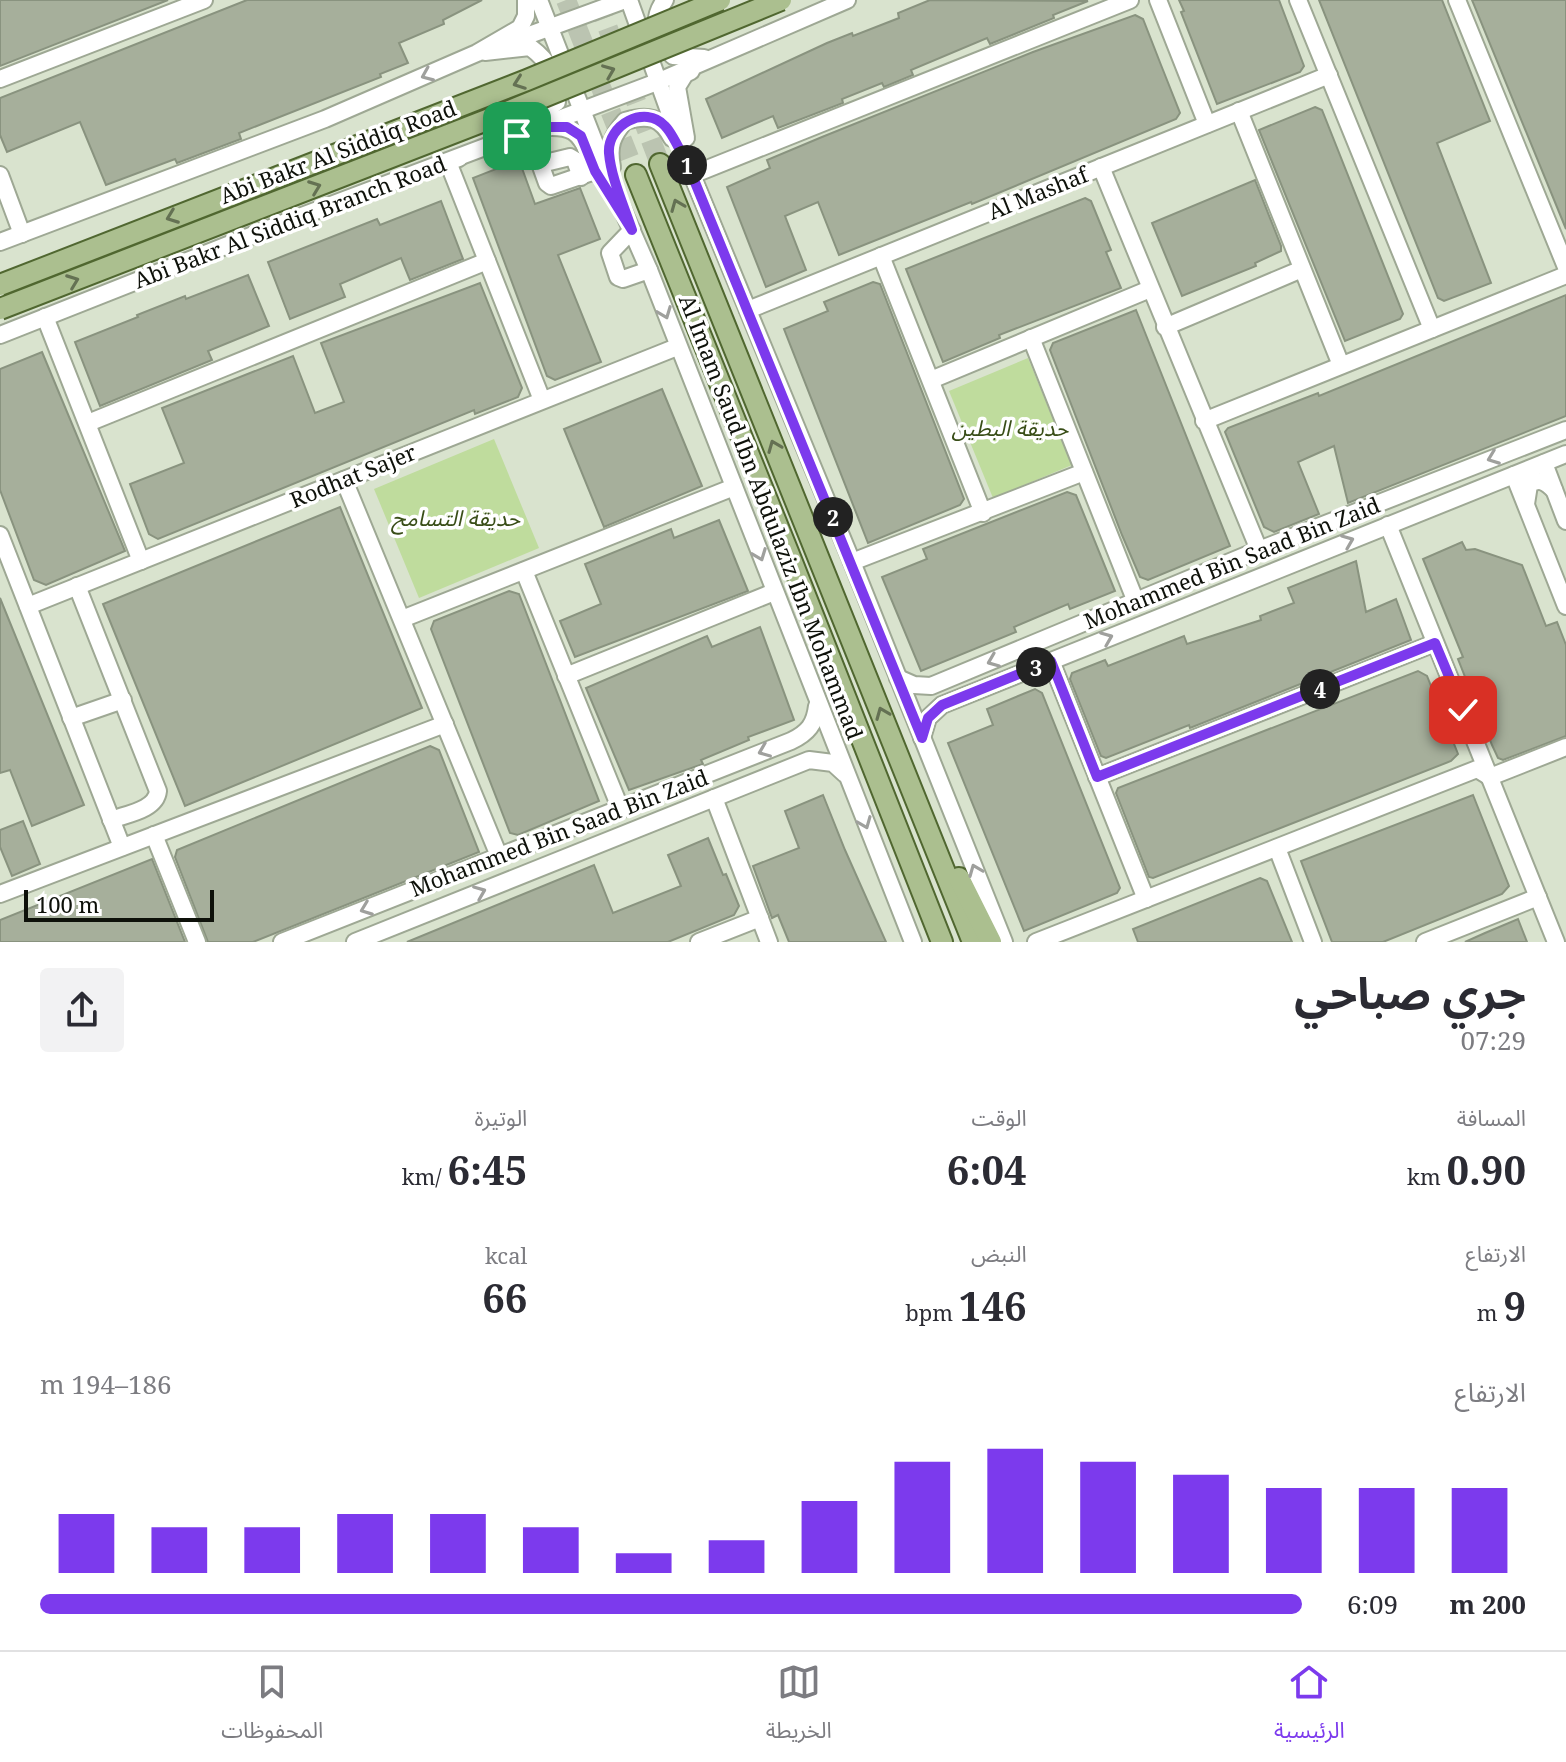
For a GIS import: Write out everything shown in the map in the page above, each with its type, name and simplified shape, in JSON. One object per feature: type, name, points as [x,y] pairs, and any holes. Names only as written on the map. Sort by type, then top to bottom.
[{"type":"main road","name":"Abi Bakr Al Siddiq Road","points":[[0,285],[527,80],[720,0]]},
{"type":"main road","name":"Abi Bakr Al Siddiq Road","points":[[0,309],[497,116],[781,0]]},
{"type":"main road","name":"Al Imam Saud Ibn Abdulaziz Ibn Mohammad","points":[[660,164],[973,942]]},
{"type":"main road","name":"Al Imam Saud Ibn Abdulaziz Ibn Mohammad","points":[[636,175],[939,937]]},
{"type":"main road","points":[[928,829],[967,891],[991,942]]},
{"type":"street","points":[[0,79],[204,0]]},
{"type":"street","points":[[477,53],[520,28],[526,16],[526,0]]},
{"type":"street","name":"Al Imam Saud Ibn Abdulaziz Ibn Mohammad","points":[[539,0],[649,270],[913,942]]},
{"type":"street","points":[[0,242],[325,119],[477,53],[627,0],[692,175],[1004,942]]},
{"type":"street","points":[[665,0],[656,14],[657,32],[673,56],[709,57],[774,30]]},
{"type":"street","name":"Abi Bakr Al Siddiq Branch Road","points":[[0,335],[286,222],[657,82],[848,0]]},
{"type":"street","name":"Abi Bakr Al Siddiq Branch Road","points":[[692,175],[677,87],[685,74],[848,0]]},
{"type":"street","points":[[692,175],[1130,0]]},
{"type":"street","points":[[1158,0],[1207,124]]},
{"type":"street","points":[[1298,0],[1432,329]]},
{"type":"street","points":[[1457,0],[1566,267]]},
{"type":"street","points":[[477,53],[530,47],[552,68],[558,85],[557,102],[541,116],[448,162],[542,400]]},
{"type":"street","name":"Al Mashaf","points":[[748,310],[1329,75]]},
{"type":"street","points":[[1239,111],[1341,365]]},
{"type":"street","points":[[632,230],[608,150],[613,134],[625,121],[652,118],[665,126],[692,175]]},
{"type":"street","points":[[517,136],[535,129],[567,127],[581,136],[588,174]]},
{"type":"street","points":[[517,136],[533,144],[547,183],[551,186],[588,174]]},
{"type":"street","points":[[541,164],[570,157],[575,160],[632,230]]},
{"type":"street","points":[[1101,167],[1259,550]]},
{"type":"street","points":[[0,175],[22,234]]},
{"type":"street","points":[[632,230],[610,253],[618,277],[623,279],[649,270]]},
{"type":"street","points":[[881,256],[983,513]]},
{"type":"street","points":[[88,423],[487,261]]},
{"type":"street","points":[[1165,327],[1302,269]]},
{"type":"street","points":[[1204,421],[1566,275]]},
{"type":"street","points":[[931,380],[1150,289]]},
{"type":"street","points":[[45,317],[141,561]]},
{"type":"street","points":[[1031,338],[1136,602]]},
{"type":"street","name":"Rodhat Sajer","points":[[28,606],[677,347]]},
{"type":"street","name":"Mohammed Bin Saad Bin Zaid","points":[[898,678],[914,685],[931,686],[1259,550],[1566,430]]},
{"type":"street","name":"Mohammed Bin Saad Bin Zaid","points":[[922,738],[928,718],[942,705],[1566,454]]},
{"type":"street","points":[[1544,463],[1566,521]]},
{"type":"street","points":[[852,562],[1084,472]]},
{"type":"street","points":[[1514,475],[1566,606]]},
{"type":"street","points":[[344,480],[499,856]]},
{"type":"street","points":[[1526,504],[1529,485],[1534,480],[1541,480],[1554,490]]},
{"type":"street","points":[[402,619],[734,487]]},
{"type":"street","points":[[1388,525],[1556,942]]},
{"type":"street","points":[[0,535],[122,847]]},
{"type":"street","points":[[524,571],[621,810]]},
{"type":"street","points":[[77,586],[158,797],[152,805],[111,820]]},
{"type":"street","points":[[566,676],[774,592]]},
{"type":"street","points":[[1097,777],[1435,643]]},
{"type":"street","points":[[1051,661],[1146,899]]},
{"type":"street","points":[[71,718],[123,700]]},
{"type":"street","name":"Mohammed Bin Saad Bin Zaid","points":[[282,942],[791,741],[802,736],[816,721],[818,704]]},
{"type":"street","points":[[0,894],[445,724]]},
{"type":"street","points":[[791,741],[804,748],[797,765]]},
{"type":"street","points":[[1490,777],[1566,747]]},
{"type":"street","name":"Mohammed Bin Saad Bin Zaid","points":[[355,942],[809,760],[822,759],[833,763],[846,775]]},
{"type":"street","points":[[1036,942],[1477,769],[1490,777]]},
{"type":"street","points":[[714,798],[769,942]]},
{"type":"street","points":[[154,835],[197,942]]},
{"type":"street","points":[[1277,848],[1313,942]]},
{"type":"street","points":[[1425,942],[1538,897]]},
{"type":"street","points":[[699,942],[760,918]]},
{"type":"green space","name":"حديقة البطين","points":[[1028,358],[1072,465],[993,498],[949,391]]},
{"type":"green space","name":"حديقة التسامح","points":[[494,439],[539,548],[419,598],[374,489]]},
{"type":"building","points":[[0,0],[168,0],[0,66]]},
{"type":"building","points":[[247,0],[482,0],[443,20],[444,24],[399,43],[408,63],[380,74],[381,77],[239,133],[241,139],[177,163],[175,159],[106,185],[80,122],[7,152],[0,135],[0,98]]},
{"type":"building","points":[[930,0],[1088,1],[990,44],[987,38],[911,70],[913,75],[884,87],[882,83],[842,99],[843,103],[778,128],[773,116],[722,138],[706,99],[827,43],[899,18],[898,13]]},
{"type":"building","points":[[1179,0],[1279,0],[1304,66],[1300,72],[1217,104]]},
{"type":"building","points":[[1319,0],[1442,0],[1490,121],[1437,143],[1491,283],[1444,301],[1438,298]]},
{"type":"building","points":[[1472,0],[1566,0],[1566,229]]},
{"type":"building","points":[[1135,15],[1143,19],[1180,113],[1176,119],[972,204],[839,255],[818,202],[785,216],[806,270],[766,287],[727,187],[770,168],[767,160],[1033,52]]},
{"type":"building","points":[[1315,107],[1322,110],[1403,314],[1400,319],[1345,341],[1259,130]]},
{"type":"building","points":[[519,160],[535,204],[580,188],[600,239],[558,255],[601,362],[555,380],[547,376],[473,178]]},
{"type":"building","points":[[1255,180],[1281,251],[1255,263],[1256,266],[1182,296],[1152,223]]},
{"type":"building","points":[[1085,198],[1091,201],[1111,250],[1106,252],[1121,288],[999,335],[1000,338],[943,362],[906,269]]},
{"type":"building","points":[[441,201],[463,259],[410,280],[401,258],[340,284],[345,297],[290,319],[268,262],[377,219],[380,225]]},
{"type":"building","points":[[248,275],[269,326],[208,351],[212,360],[100,406],[75,342],[185,296],[186,299]]},
{"type":"building","points":[[873,282],[880,284],[964,499],[960,505],[868,543],[784,329],[828,311],[824,302]]},
{"type":"building","points":[[480,283],[522,388],[518,397],[475,414],[474,410],[158,539],[149,534],[130,484],[184,463],[162,408],[293,356],[315,413],[344,402],[321,343]]},
{"type":"building","points":[[1566,295],[1566,416],[1348,503],[1334,446],[1298,462],[1319,514],[1274,532],[1264,527],[1225,432],[1228,428],[1318,393],[1319,396]]},
{"type":"building","points":[[1136,310],[1230,546],[1148,580],[1140,577],[1122,535],[1050,350],[1053,343]]},
{"type":"building","points":[[42,352],[125,551],[46,585],[34,580],[0,490],[0,369]]},
{"type":"building","points":[[662,389],[702,486],[604,527],[564,429]]},
{"type":"building","points":[[1067,492],[1076,495],[1115,591],[1070,609],[1068,604],[1014,627],[1016,632],[921,671],[882,577],[927,559],[923,549]]},
{"type":"building","points":[[340,507],[422,708],[185,806],[103,604]]},
{"type":"building","points":[[719,520],[748,591],[575,657],[560,621],[601,604],[585,564],[671,529],[674,538]]},
{"type":"building","points":[[1462,542],[1466,550],[1475,549],[1522,565],[1546,626],[1557,622],[1566,645],[1566,736],[1503,760],[1498,758],[1492,745],[1458,659],[1463,657],[1423,559]]},
{"type":"building","points":[[1356,561],[1366,612],[1396,599],[1411,640],[1190,728],[1189,725],[1106,758],[1101,756],[1070,679],[1072,673],[1105,660],[1108,666],[1184,636],[1187,644],[1261,620],[1260,616],[1294,603],[1288,588]]},
{"type":"building","points":[[509,591],[519,594],[599,801],[518,835],[510,833],[431,629],[434,621]]},
{"type":"building","points":[[0,598],[84,805],[32,826],[10,770],[0,773]]},
{"type":"building","points":[[760,627],[794,720],[748,737],[749,740],[701,760],[703,764],[629,790],[586,688],[707,636],[712,647]]},
{"type":"building","points":[[1418,671],[1427,676],[1458,754],[1451,761],[1149,877],[1116,793],[1118,788]]},
{"type":"building","points":[[1035,689],[1042,693],[1120,888],[1117,893],[1024,931],[948,743],[993,725],[987,709]]},
{"type":"building","points":[[430,746],[439,750],[479,852],[253,942],[208,942],[175,857],[177,850]]},
{"type":"building","points":[[823,795],[886,942],[789,942],[778,915],[772,918],[753,866],[799,848],[785,811]]},
{"type":"building","points":[[1473,795],[1509,886],[1502,894],[1383,942],[1332,942],[1301,861]]},
{"type":"building","points":[[23,821],[40,864],[12,876],[0,847],[0,830]]},
{"type":"building","points":[[708,838],[739,906],[734,915],[668,942],[407,942],[594,865],[613,913],[681,886],[668,855]]},
{"type":"building","points":[[152,859],[185,942],[0,942],[0,920]]},
{"type":"building","points":[[1260,878],[1267,881],[1292,942],[1138,942],[1133,929]]},
{"type":"building","points":[[1518,919],[1527,942],[1465,942],[1485,933]]},
{"type":"tunnel","points":[[566,0],[636,175]]},
{"type":"tunnel","points":[[597,0],[660,164]]},
{"type":"route","points":[[517,136],[551,127],[567,127],[581,136],[595,171],[632,230],[608,150],[613,134],[625,121],[636,118],[652,118],[665,126],[692,175],[922,738],[928,718],[942,705],[1051,661],[1097,777],[1435,643],[1463,710]]}]
